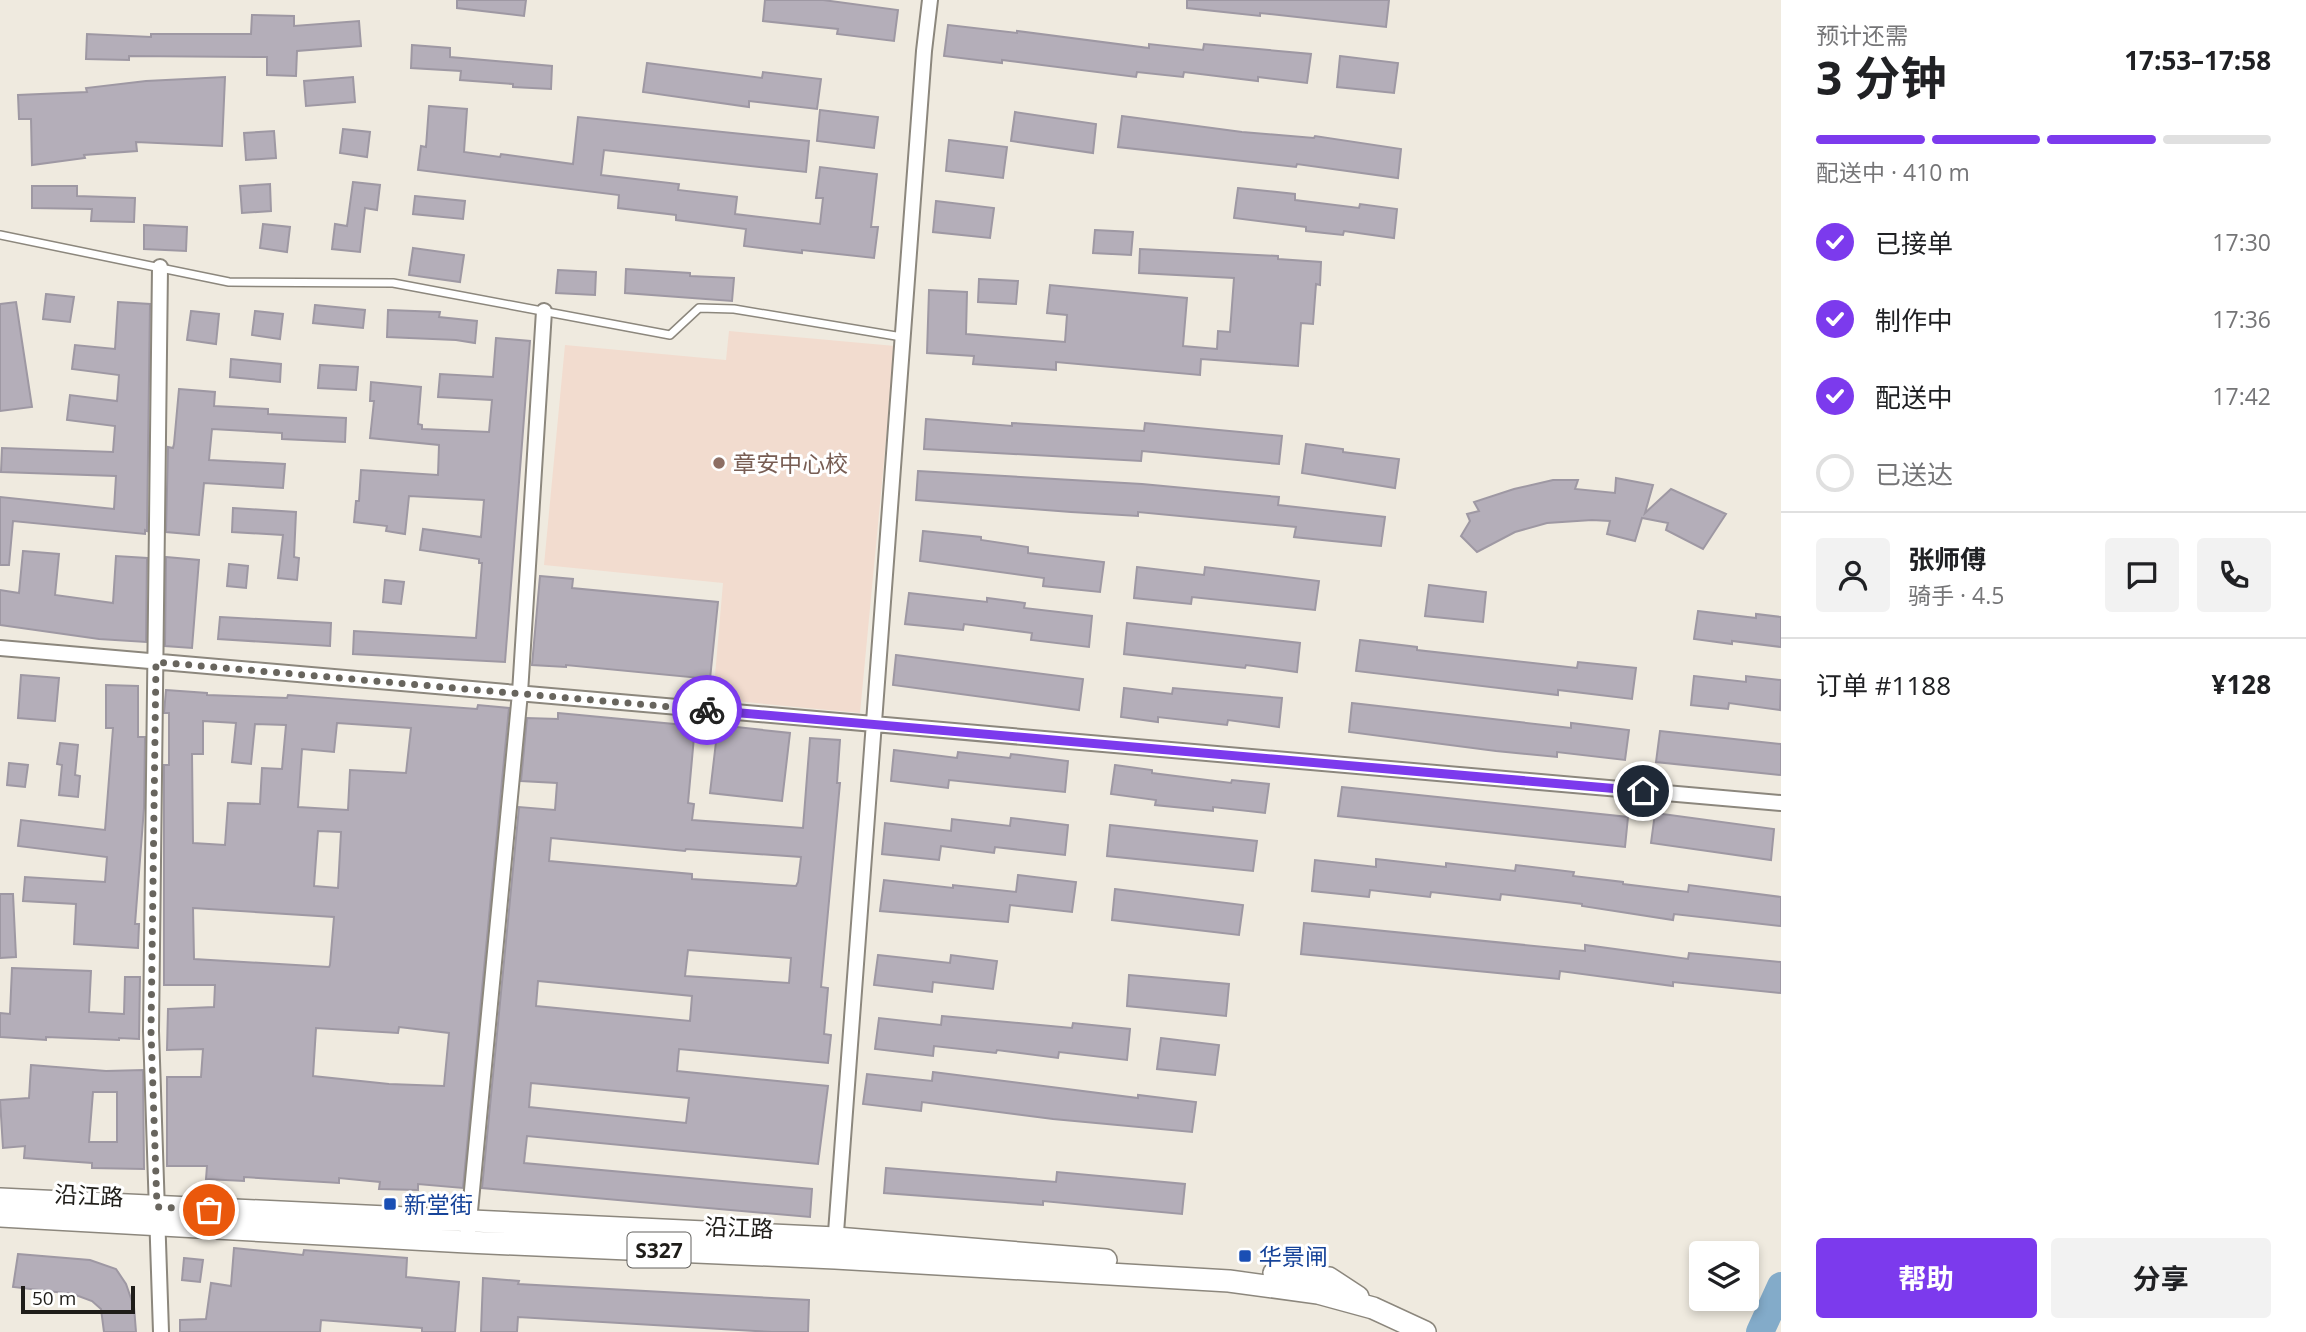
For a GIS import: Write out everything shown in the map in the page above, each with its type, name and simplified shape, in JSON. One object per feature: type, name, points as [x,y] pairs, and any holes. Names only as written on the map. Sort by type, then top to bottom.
[{"type":"main road","name":"沿江路","points":[[0,1199],[157,1216]]},
{"type":"main road","name":"沿江路","points":[[0,1216],[157,1216],[835,1248],[1229,1281],[1324,1285],[1425,1332]]},
{"type":"street","points":[[835,1248],[902,337],[930,0]]},
{"type":"street","points":[[160,267],[151,1031],[161,1332]]},
{"type":"street","points":[[468,1232],[520,693],[544,312]]},
{"type":"street","points":[[0,648],[1781,803]]},
{"type":"lane","points":[[0,235],[229,282],[393,283],[670,335],[699,308],[734,309],[902,337]]},
{"type":"shaded area","name":"章安中心校","points":[[729,331],[895,346],[860,713],[713,699],[723,583],[544,565],[565,345],[726,360]]},
{"type":"building","points":[[457,0],[526,0],[524,16],[457,8]]},
{"type":"building","points":[[765,0],[823,0],[898,10],[894,41],[837,34],[838,29],[763,21]]},
{"type":"building","points":[[1187,0],[1389,0],[1386,27],[1187,8]]},
{"type":"building","points":[[252,15],[294,16],[294,26],[359,21],[361,46],[297,51],[296,76],[267,75],[267,57],[129,56],[129,60],[86,59],[87,34],[151,37],[151,34],[251,34]]},
{"type":"building","points":[[948,25],[1149,48],[1149,44],[1203,50],[1204,44],[1311,54],[1307,83],[1258,77],[1258,81],[1184,72],[1183,77],[1137,72],[1136,77],[1002,60],[1002,63],[944,56]]},
{"type":"building","points":[[412,45],[450,48],[450,57],[552,66],[551,89],[460,80],[461,71],[411,68]]},
{"type":"building","points":[[1340,56],[1398,63],[1394,93],[1337,87]]},
{"type":"building","points":[[647,63],[762,78],[763,72],[821,79],[817,109],[749,101],[749,107],[643,92]]},
{"type":"building","points":[[225,77],[222,146],[136,142],[137,151],[84,155],[85,158],[32,165],[31,119],[19,119],[18,95],[87,92],[86,88],[146,81]]},
{"type":"building","points":[[353,77],[355,102],[306,106],[304,81]]},
{"type":"building","points":[[429,106],[467,109],[464,152],[573,164],[578,117],[809,141],[806,172],[604,150],[601,175],[679,184],[678,190],[737,197],[735,214],[820,224],[823,198],[816,198],[820,167],[877,174],[871,227],[878,227],[874,258],[744,246],[746,229],[676,220],[676,215],[618,208],[619,195],[418,170],[421,146],[426,147]]},
{"type":"building","points":[[820,110],[878,117],[874,148],[817,141]]},
{"type":"building","points":[[1015,112],[1096,124],[1093,153],[1011,141]]},
{"type":"building","points":[[1122,116],[1242,132],[1315,136],[1401,149],[1398,178],[1297,164],[1296,167],[1118,147]]},
{"type":"building","points":[[343,129],[370,132],[367,157],[340,153]]},
{"type":"building","points":[[274,131],[276,158],[246,160],[244,133]]},
{"type":"building","points":[[949,140],[1007,147],[1003,178],[946,171]]},
{"type":"building","points":[[353,182],[380,185],[377,210],[365,208],[360,252],[332,249],[335,224],[347,226]]},
{"type":"building","points":[[270,184],[271,211],[242,213],[240,186]]},
{"type":"building","points":[[32,186],[77,186],[77,196],[135,198],[134,222],[91,221],[92,209],[32,208]]},
{"type":"building","points":[[1238,188],[1295,194],[1295,200],[1359,208],[1360,204],[1397,209],[1394,238],[1344,231],[1343,235],[1306,231],[1306,227],[1234,218]]},
{"type":"building","points":[[415,196],[465,201],[463,219],[413,214]]},
{"type":"building","points":[[936,201],[994,208],[990,238],[933,232]]},
{"type":"building","points":[[263,224],[290,227],[287,252],[260,248]]},
{"type":"building","points":[[144,225],[187,227],[186,251],[144,249]]},
{"type":"building","points":[[1095,230],[1133,232],[1131,255],[1093,253]]},
{"type":"building","points":[[413,248],[464,255],[460,282],[409,275]]},
{"type":"building","points":[[1140,249],[1278,256],[1278,259],[1321,262],[1320,285],[1316,284],[1313,324],[1301,323],[1298,366],[1201,359],[1200,375],[1056,362],[1056,370],[973,364],[974,356],[927,353],[929,290],[967,292],[966,334],[1065,342],[1067,315],[1047,313],[1050,285],[1187,298],[1183,346],[1217,349],[1218,331],[1230,332],[1234,278],[1139,273]]},
{"type":"building","points":[[626,269],[734,278],[732,301],[625,293]]},
{"type":"building","points":[[558,270],[596,272],[595,295],[556,293]]},
{"type":"building","points":[[979,279],[1018,281],[1016,304],[978,302]]},
{"type":"building","points":[[46,294],[74,297],[70,322],[43,319]]},
{"type":"building","points":[[16,302],[32,407],[0,411],[0,304]]},
{"type":"building","points":[[118,302],[150,304],[147,531],[145,530],[145,534],[13,521],[9,565],[0,565],[0,497],[114,509],[116,476],[1,472],[2,448],[113,452],[115,426],[67,420],[70,395],[117,401],[119,375],[72,369],[75,345],[115,349]]},
{"type":"building","points":[[315,305],[365,310],[363,328],[313,323]]},
{"type":"building","points":[[388,310],[440,312],[439,317],[477,321],[475,343],[387,337]]},
{"type":"building","points":[[191,311],[219,314],[216,344],[187,340]]},
{"type":"building","points":[[255,311],[283,314],[280,339],[252,335]]},
{"type":"building","points":[[496,338],[530,341],[505,662],[353,654],[354,631],[476,638],[482,563],[479,563],[479,559],[420,550],[423,529],[481,537],[484,500],[409,496],[405,534],[386,531],[387,526],[354,522],[356,501],[359,501],[361,470],[438,475],[439,445],[370,438],[374,401],[370,401],[371,382],[421,387],[418,424],[422,425],[422,429],[489,432],[492,400],[438,397],[440,374],[493,377]]},
{"type":"building","points":[[231,359],[281,364],[280,382],[230,377]]},
{"type":"building","points":[[320,365],[358,367],[356,390],[318,388]]},
{"type":"building","points":[[179,389],[215,392],[214,406],[268,409],[268,414],[346,418],[345,442],[282,439],[282,433],[212,429],[209,460],[285,464],[283,488],[204,483],[199,535],[166,532],[168,447],[173,448],[174,444]]},
{"type":"building","points":[[926,419],[1012,426],[1012,423],[1144,431],[1145,423],[1282,436],[1279,464],[1142,451],[1141,461],[924,449]]},
{"type":"building","points":[[1306,444],[1399,459],[1395,488],[1302,473]]},
{"type":"building","points":[[918,471],[1142,484],[1279,497],[1278,505],[1385,517],[1381,546],[1294,537],[1296,527],[1138,512],[1138,516],[916,500]]},
{"type":"building","points":[[1616,478],[1653,485],[1645,513],[1671,489],[1726,514],[1703,549],[1666,530],[1668,523],[1642,518],[1635,541],[1607,534],[1610,521],[1592,520],[1547,523],[1515,532],[1477,552],[1461,536],[1470,521],[1467,514],[1479,511],[1474,502],[1553,480],[1578,480],[1575,489],[1615,493]]},
{"type":"building","points":[[233,508],[296,512],[294,557],[299,558],[297,580],[278,578],[283,535],[232,532]]},
{"type":"building","points":[[923,531],[981,537],[981,540],[1028,547],[1028,553],[1104,562],[1100,592],[1043,586],[1044,578],[920,561]]},
{"type":"building","points":[[23,551],[59,554],[55,595],[113,603],[116,556],[147,558],[146,642],[99,639],[0,625],[0,590],[19,593]]},
{"type":"building","points":[[166,557],[199,560],[192,648],[165,646]]},
{"type":"building","points":[[229,564],[248,566],[246,588],[227,586]]},
{"type":"building","points":[[1137,567],[1204,575],[1205,567],[1319,581],[1315,610],[1192,597],[1191,604],[1134,598]]},
{"type":"building","points":[[540,576],[573,579],[572,588],[718,602],[710,679],[566,665],[532,665]]},
{"type":"building","points":[[385,580],[404,582],[401,604],[383,602]]},
{"type":"building","points":[[1429,585],[1486,592],[1483,622],[1425,616]]},
{"type":"building","points":[[909,593],[987,602],[987,598],[1025,603],[1024,608],[1092,616],[1089,647],[1031,640],[1032,633],[964,624],[963,630],[905,624]]},
{"type":"building","points":[[1698,611],[1756,618],[1756,614],[1781,617],[1781,647],[1694,639]]},
{"type":"building","points":[[220,617],[331,623],[330,646],[218,639]]},
{"type":"building","points":[[1127,623],[1300,643],[1297,672],[1124,654]]},
{"type":"building","points":[[1360,640],[1417,647],[1417,650],[1577,668],[1578,662],[1636,668],[1632,699],[1558,690],[1558,695],[1356,671]]},
{"type":"building","points":[[896,655],[1083,679],[1079,710],[893,685]]},
{"type":"building","points":[[21,675],[59,678],[55,721],[18,718]]},
{"type":"building","points":[[1694,676],[1746,682],[1746,676],[1781,680],[1780,710],[1729,703],[1728,709],[1691,705]]},
{"type":"building","points":[[106,685],[138,686],[138,737],[145,737],[144,808],[135,924],[139,924],[138,948],[74,944],[76,904],[23,901],[25,877],[105,882],[107,857],[18,846],[21,820],[105,830],[113,728],[106,728]]},
{"type":"building","points":[[1124,688],[1172,694],[1173,688],[1282,698],[1279,727],[1228,720],[1227,725],[1158,717],[1158,722],[1121,717]]},
{"type":"building","points":[[166,690],[207,695],[287,698],[288,695],[477,709],[478,705],[509,708],[463,1188],[418,1184],[418,1190],[379,1189],[380,1182],[339,1178],[339,1183],[244,1177],[244,1181],[206,1179],[207,1166],[167,1166],[167,1077],[201,1077],[203,1049],[167,1050],[168,1009],[214,1007],[215,985],[164,985],[164,765],[169,765],[169,713],[164,713]],"holes":[[[203,721],[236,723],[232,762],[251,764],[255,724],[286,725],[282,769],[262,768],[260,804],[228,803],[225,845],[193,843],[192,754],[203,754]],[[337,723],[411,728],[406,773],[350,770],[348,810],[298,807],[302,749],[334,752]],[[318,831],[341,832],[338,888],[314,886]],[[193,908],[334,917],[329,967],[194,959]],[[399,1027],[449,1033],[444,1086],[389,1084],[313,1076],[316,1028],[398,1033]]]},
{"type":"building","points":[[1352,703],[1571,728],[1571,723],[1629,730],[1625,760],[1557,752],[1557,757],[1496,751],[1349,732]]},
{"type":"building","points":[[558,713],[695,726],[688,803],[694,804],[692,820],[803,828],[810,738],[840,740],[837,783],[840,783],[821,987],[828,988],[824,1034],[831,1035],[828,1063],[679,1049],[677,1071],[828,1086],[818,1164],[527,1136],[524,1163],[812,1189],[810,1217],[482,1188],[519,807],[555,810],[557,783],[521,781],[527,718],[558,719]],"holes":[[[551,838],[685,851],[801,857],[796,886],[692,879],[692,874],[549,861]],[[688,950],[791,958],[789,983],[685,976]],[[538,981],[692,996],[690,1021],[536,1006]],[[531,1083],[689,1098],[686,1123],[529,1107]]]},
{"type":"building","points":[[718,725],[790,733],[782,801],[710,793]]},
{"type":"building","points":[[1660,731],[1781,744],[1781,775],[1656,762]]},
{"type":"building","points":[[60,743],[78,745],[75,775],[80,776],[78,797],[59,795],[62,765],[57,764]]},
{"type":"building","points":[[894,750],[957,758],[958,752],[1010,758],[1011,754],[1068,761],[1065,792],[949,780],[948,788],[891,781]]},
{"type":"building","points":[[9,763],[28,765],[25,787],[7,785]]},
{"type":"building","points":[[1115,765],[1152,770],[1152,773],[1231,783],[1232,780],[1269,784],[1265,813],[1213,807],[1213,811],[1155,805],[1156,800],[1111,794]]},
{"type":"building","points":[[1342,787],[1628,817],[1625,847],[1338,816]]},
{"type":"building","points":[[1655,813],[1774,829],[1771,860],[1651,843]]},
{"type":"building","points":[[1011,818],[1068,825],[1065,855],[995,847],[994,853],[941,846],[939,860],[882,854],[885,823],[951,831],[952,819],[1010,826]]},
{"type":"building","points":[[1110,825],[1257,841],[1253,871],[1107,856]]},
{"type":"building","points":[[1376,859],[1515,871],[1516,865],[1574,872],[1573,876],[1623,884],[1688,892],[1689,885],[1781,897],[1781,926],[1674,914],[1673,920],[1582,904],[1501,894],[1500,900],[1431,892],[1430,897],[1370,890],[1369,897],[1312,891],[1315,860],[1376,867]]},
{"type":"building","points":[[1018,875],[1076,882],[1072,912],[1010,905],[1008,922],[880,911],[884,880],[1016,892]]},
{"type":"building","points":[[1115,889],[1243,905],[1239,935],[1112,920]]},
{"type":"building","points":[[0,894],[13,894],[16,957],[0,958]]},
{"type":"building","points":[[1304,923],[1585,951],[1585,945],[1688,959],[1689,953],[1781,962],[1781,993],[1673,982],[1673,986],[1560,971],[1559,979],[1301,954]]},
{"type":"building","points":[[878,955],[950,963],[951,955],[997,961],[993,989],[933,982],[932,992],[874,985]]},
{"type":"building","points":[[12,968],[91,971],[89,1012],[124,1014],[125,977],[140,977],[139,1039],[46,1037],[46,1040],[0,1037],[0,1013],[10,1014]]},
{"type":"building","points":[[1129,975],[1229,984],[1226,1016],[1127,1006]]},
{"type":"building","points":[[942,1016],[1072,1028],[1073,1023],[1130,1029],[1127,1060],[1059,1052],[1058,1058],[934,1046],[933,1056],[875,1049],[879,1018],[941,1025]]},
{"type":"building","points":[[1161,1038],[1219,1045],[1215,1075],[1157,1069]]},
{"type":"building","points":[[31,1065],[106,1071],[143,1070],[144,1169],[92,1168],[92,1163],[24,1158],[25,1146],[3,1148],[0,1100],[29,1098]],"holes":[[[93,1092],[117,1092],[117,1142],[89,1142]]]},
{"type":"building","points":[[933,1072],[1138,1098],[1138,1095],[1196,1102],[1192,1132],[1053,1119],[922,1102],[921,1111],[863,1104],[867,1074],[932,1081]]},
{"type":"building","points":[[886,1168],[1056,1182],[1057,1172],[1185,1184],[1182,1214],[1043,1201],[1043,1205],[884,1193]]},
{"type":"building","points":[[234,1248],[303,1255],[304,1250],[407,1258],[406,1277],[459,1282],[455,1332],[422,1332],[422,1328],[321,1320],[320,1332],[180,1332],[180,1320],[206,1319],[211,1283],[231,1286]]},
{"type":"building","points":[[18,1254],[90,1260],[116,1269],[126,1284],[134,1307],[136,1332],[104,1332],[101,1309],[92,1301],[73,1294],[13,1287]]},
{"type":"building","points":[[184,1258],[203,1260],[200,1282],[182,1280]]},
{"type":"building","points":[[483,1278],[519,1281],[518,1284],[809,1300],[808,1332],[518,1317],[517,1332],[481,1332]]},
{"type":"waterway","points":[[1760,1332],[1781,1286]]},
{"type":"way so far","points":[[209,1210],[157,1207],[151,1031],[156,662],[707,710]]},
{"type":"place","name":"章安中心校","points":[[719,463]]},
{"type":"place","name":"新堂街","points":[[390,1204]]},
{"type":"place","name":"华景闸","points":[[1245,1256]]},
{"type":"route","points":[[707,710],[1643,791]]}]
